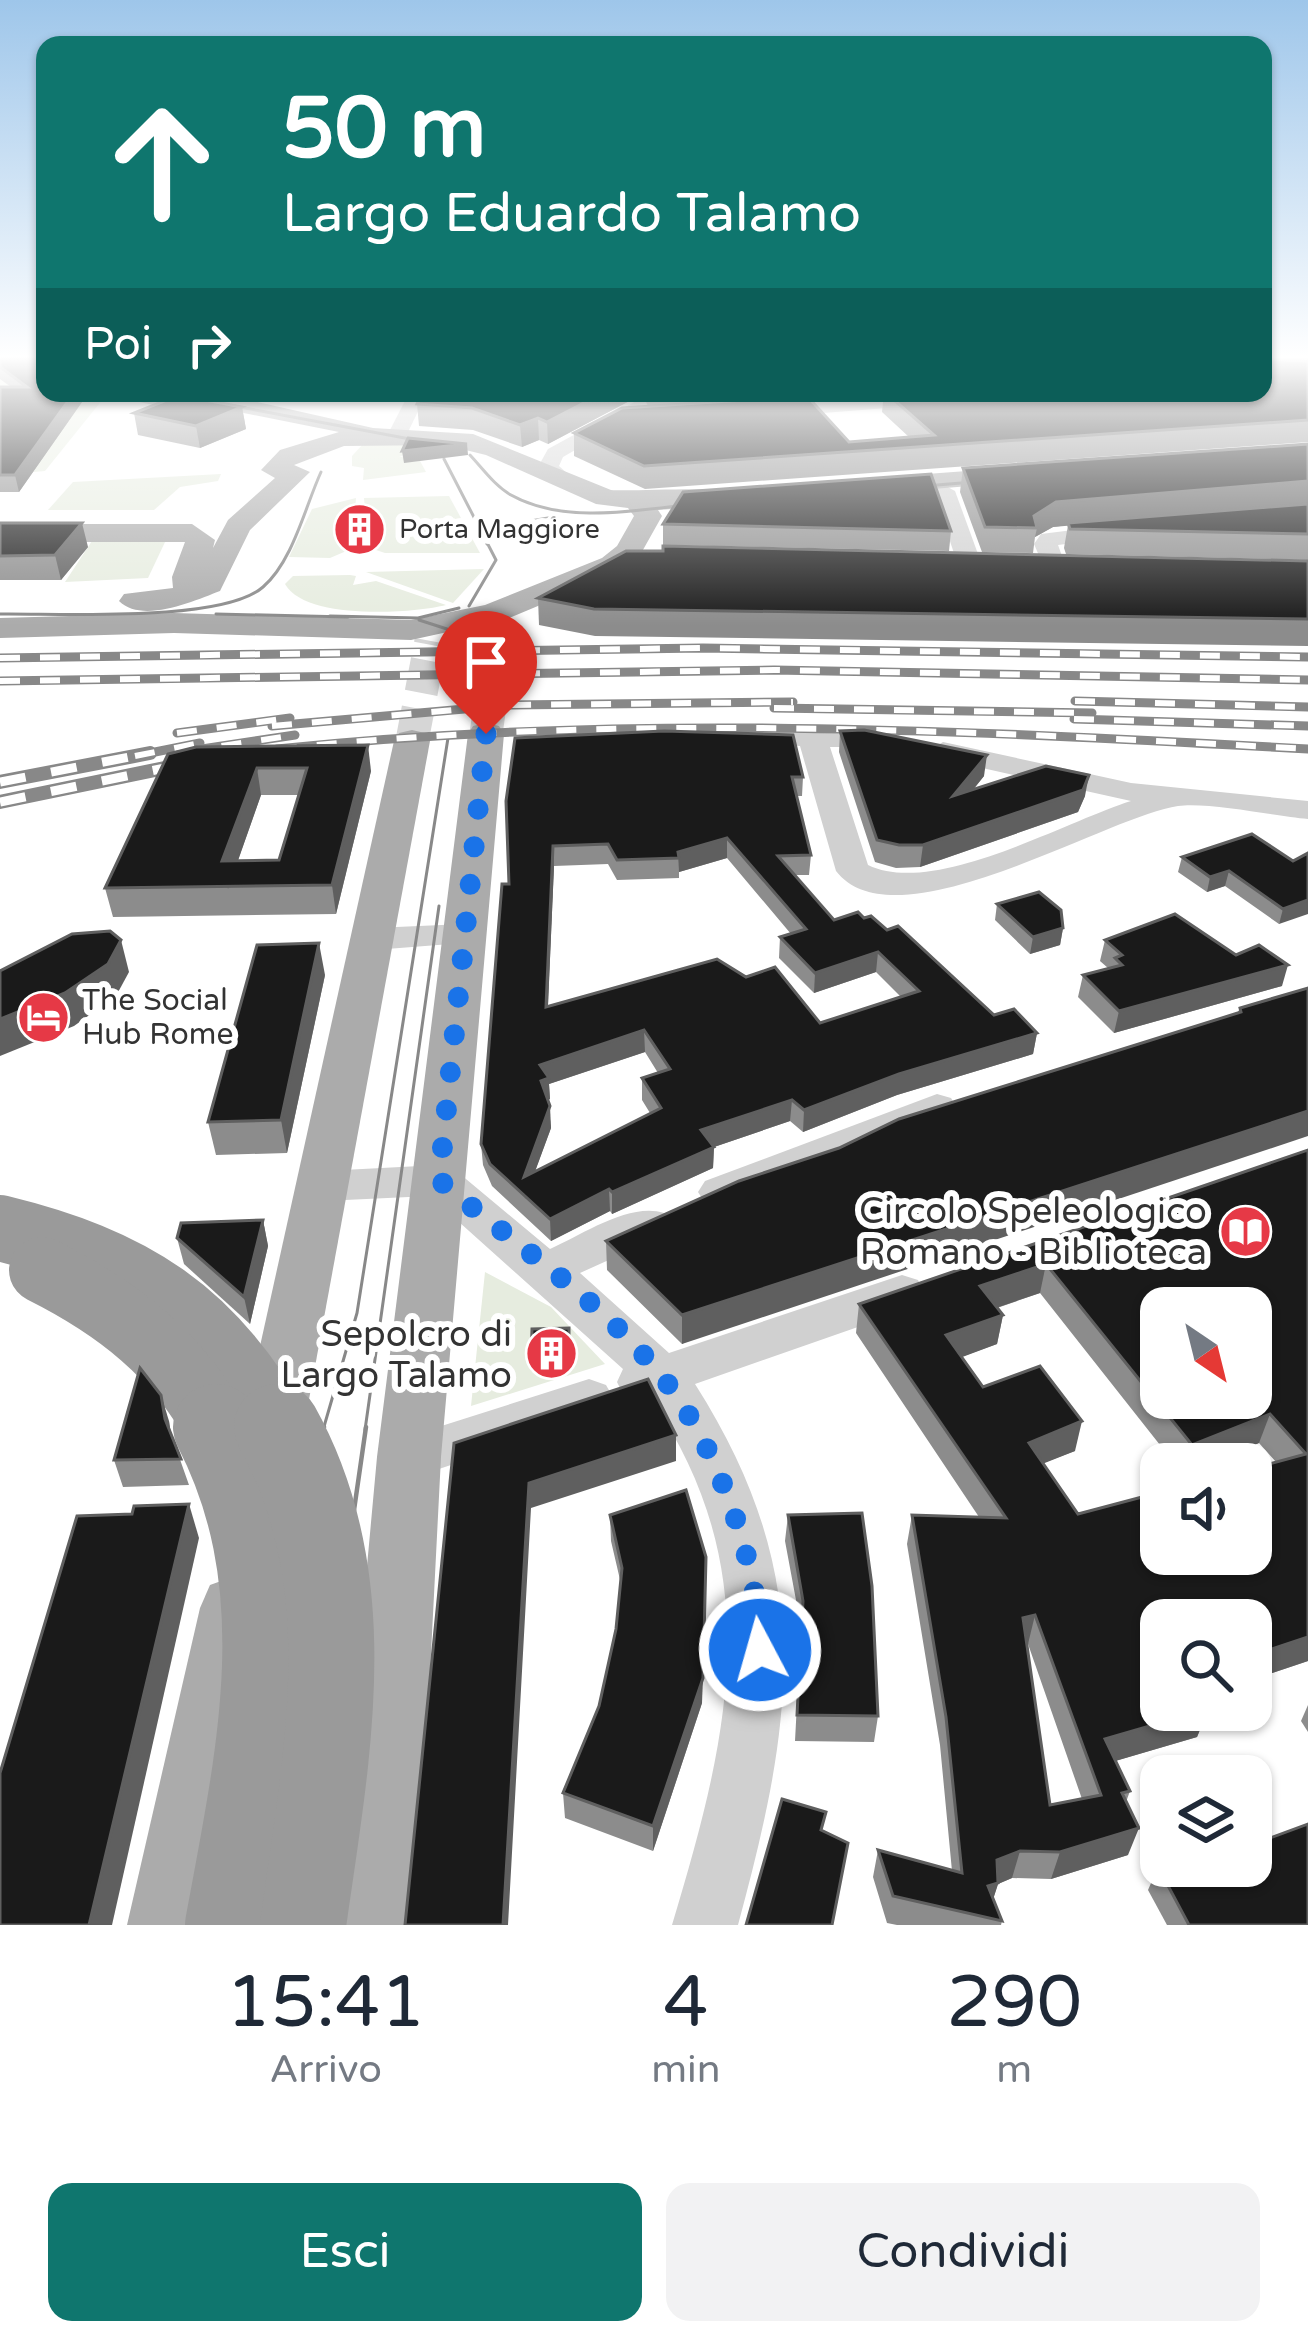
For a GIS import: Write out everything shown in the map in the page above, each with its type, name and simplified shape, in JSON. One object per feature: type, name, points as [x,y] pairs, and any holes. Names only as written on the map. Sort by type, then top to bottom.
[{"type":"highway","points":[[0,1228],[113,1263],[167,1297],[250,1382],[301,1474],[326,1567],[333,1672],[303,1925]]},
{"type":"highway","points":[[0,1257],[80,1287],[147,1334],[194,1386],[224,1437],[242,1481],[260,1546],[268,1627],[255,1771],[228,1925]]},
{"type":"main road","points":[[247,625],[230,608],[284,472],[290,446]]},
{"type":"main road","points":[[0,533],[207,514],[329,446]]},
{"type":"main road","points":[[471,446],[545,453],[615,507],[616,515],[587,560],[548,593]]},
{"type":"main road","points":[[492,446],[545,453],[644,503]]},
{"type":"main road","points":[[0,608],[153,601],[189,594],[213,580],[238,526],[284,472]]},
{"type":"main road","points":[[1053,478],[944,491],[846,493],[1053,478]]},
{"type":"main road","points":[[595,494],[644,503],[765,499]]},
{"type":"main road","points":[[0,628],[247,625],[421,636],[497,621],[619,561],[629,551],[644,503]]},
{"type":"main road","points":[[0,519],[195,534],[201,542],[187,577],[189,594],[212,616],[247,625]]},
{"type":"main road","points":[[619,561],[669,558]]},
{"type":"main road","points":[[980,565],[1094,568]]},
{"type":"main road","points":[[365,1925],[388,1752],[410,1457],[464,935],[497,740]]},
{"type":"main road","points":[[168,1925],[324,1186],[412,741]]},
{"type":"street","points":[[545,453],[560,446]]},
{"type":"street","points":[[944,491],[980,565]]},
{"type":"street","points":[[1054,567],[1049,539],[1129,531]]},
{"type":"street","points":[[710,735],[902,743],[1113,788],[1308,810]]},
{"type":"street","points":[[812,737],[853,871],[865,881],[884,886],[944,878],[1183,797]]},
{"type":"street","points":[[374,938],[464,935]]},
{"type":"street","points":[[548,1269],[790,1162],[970,1098]]},
{"type":"street","points":[[324,1186],[439,1180],[548,1269],[661,1376],[728,1497],[760,1618],[760,1682],[751,1751],[705,1925]]},
{"type":"street","points":[[410,1457],[946,1278]]},
{"type":"shaded area","points":[[0,446],[65,446],[45,471],[0,475]]},
{"type":"shaded area","points":[[361,446],[412,446],[409,453],[399,457],[412,456],[405,462],[420,461],[426,472],[363,480],[364,468],[352,466],[352,456]]},
{"type":"shaded area","points":[[221,474],[218,481],[180,487],[154,510],[48,510],[73,482]]},
{"type":"shaded area","points":[[449,496],[480,553],[385,553],[364,546],[368,541],[364,498]]},
{"type":"shaded area","points":[[356,498],[352,545],[358,546],[330,558],[289,557],[312,509]]},
{"type":"shaded area","points":[[166,540],[148,578],[65,582],[92,541]]},
{"type":"shaded area","points":[[484,569],[453,603],[366,572]]},
{"type":"shaded area","points":[[293,576],[356,576],[353,585],[376,581],[446,605],[385,612],[335,609],[296,596],[285,584]]},
{"type":"shaded area","points":[[485,1272],[551,1307],[605,1364],[471,1406]]},
{"type":"building","points":[[0,446],[36,446],[15,475],[0,475]]},
{"type":"building","points":[[404,446],[450,446],[402,451]]},
{"type":"building","points":[[601,446],[935,446],[644,466]]},
{"type":"building","points":[[1308,446],[1308,481],[1056,502],[1034,516],[1037,528],[985,527],[963,468]]},
{"type":"building","points":[[931,474],[951,531],[663,524],[683,492]]},
{"type":"building","points":[[1308,504],[1308,534],[1070,529],[1068,523]]},
{"type":"building","points":[[0,523],[82,523],[55,555],[0,556]]},
{"type":"building","points":[[663,546],[1308,561],[1308,619],[594,609],[538,598],[626,551],[663,551]]},
{"type":"building","points":[[864,730],[987,755],[953,796],[1046,766],[1089,775],[1083,790],[923,845],[899,845],[877,840],[840,731]]},
{"type":"building","points":[[664,731],[793,735],[803,777],[792,777],[811,855],[778,856],[834,920],[858,912],[887,930],[898,926],[994,1015],[1014,1009],[1037,1033],[899,1074],[804,1110],[792,1100],[701,1130],[714,1147],[612,1192],[609,1189],[550,1219],[490,1164],[481,1144],[502,884],[509,884],[506,801],[515,738]],"holes":[[[727,838],[806,929],[780,937],[815,973],[878,952],[919,991],[820,1023],[775,967],[746,977],[717,959],[546,1007],[553,846],[608,844],[617,860],[679,858],[678,852]],[[644,1030],[670,1069],[642,1078],[661,1108],[524,1177],[550,1106],[541,1081],[549,1078],[540,1065]]]},
{"type":"building","points":[[368,745],[332,885],[105,888],[168,754],[196,747]],"holes":[[[257,768],[307,768],[279,860],[222,861]]]},
{"type":"building","points":[[1252,834],[1293,861],[1308,853],[1308,900],[1283,909],[1229,871],[1210,877],[1182,857]]},
{"type":"building","points":[[1039,892],[1061,910],[1063,928],[1033,937],[997,904]]},
{"type":"building","points":[[1175,914],[1236,955],[1259,945],[1288,965],[1119,1011],[1083,975],[1122,965],[1115,958],[1122,955],[1105,940]]},
{"type":"building","points":[[110,931],[121,940],[108,964],[65,993],[0,1019],[0,971],[72,934]]},
{"type":"building","points":[[319,943],[281,1120],[208,1122],[257,945]]},
{"type":"building","points":[[1308,988],[1308,1111],[682,1315],[606,1241],[739,1181],[839,1148],[899,1119]]},
{"type":"building","points":[[1308,1150],[1308,1637],[1272,1649],[1272,1599],[1140,1599],[1140,1729],[1105,1739],[1130,1791],[1122,1793],[1139,1828],[1060,1852],[1020,1851],[997,1860],[998,1883],[988,1886],[1002,1921],[893,1896],[878,1850],[962,1873],[946,1717],[912,1515],[1006,1518],[859,1304]],"holes":[[[1035,1615],[1101,1795],[1050,1805],[1023,1618]]]},
{"type":"building","points":[[263,1220],[244,1297],[177,1238],[181,1223]]},
{"type":"building","name":"Sepolcro di Largo Talamo","points":[[569,1328],[569,1361],[531,1362],[532,1329]]},
{"type":"building","points":[[140,1368],[161,1395],[181,1459],[114,1460]]},
{"type":"building","points":[[648,1379],[676,1435],[529,1483],[503,1925],[405,1925],[454,1443]]},
{"type":"building","points":[[1171,1419],[1257,1419],[1197,1443],[1190,1443]]},
{"type":"building","points":[[686,1490],[706,1557],[703,1678],[653,1826],[563,1793],[599,1706],[616,1629],[622,1568],[610,1515]]},
{"type":"building","points":[[189,1504],[89,1925],[0,1925],[0,1773],[77,1516],[132,1514],[134,1506]]},
{"type":"building","points":[[862,1513],[872,1586],[878,1716],[797,1715],[803,1601],[788,1515]]},
{"type":"building","points":[[782,1799],[826,1812],[821,1830],[848,1843],[832,1925],[746,1925]]},
{"type":"building","points":[[1308,1824],[1308,1925],[1189,1925],[1169,1887],[1272,1887],[1272,1837]]},
{"type":"tunnel","points":[[486,734],[499,640]]},
{"type":"tunnel","points":[[412,741],[431,641]]},
{"type":"tram line","points":[[470,455],[511,495],[557,510],[609,513],[710,502]]},
{"type":"tram line","points":[[444,459],[488,543]]},
{"type":"tram line","points":[[0,614],[138,614],[242,598],[263,587],[282,563],[321,472]]},
{"type":"tram line","points":[[901,488],[997,480]]},
{"type":"tram line","points":[[488,543],[506,525],[554,517]]},
{"type":"tram line","points":[[469,606],[496,560],[488,543]]},
{"type":"tram line","points":[[330,616],[418,618],[459,608]]},
{"type":"tram line","points":[[216,614],[348,617]]},
{"type":"tram line","points":[[419,620],[447,629],[457,641]]},
{"type":"tram line","points":[[323,1430],[357,1313],[448,738]]},
{"type":"tram line","points":[[365,1430],[439,906]]},
{"type":"tram line","points":[[253,1925],[285,1718],[303,1529],[324,1427]]},
{"type":"tram line","points":[[277,1925],[311,1701],[352,1524],[366,1427]]},
{"type":"railway","points":[[0,658],[703,648],[1308,657]]},
{"type":"railway","points":[[0,681],[774,670],[1308,680]]},
{"type":"railway","points":[[1075,701],[1308,707]]},
{"type":"railway","points":[[272,726],[510,705],[793,702]]},
{"type":"railway","points":[[774,708],[1092,713]]},
{"type":"railway","points":[[177,733],[290,718]]},
{"type":"railway","points":[[1074,719],[1308,726]]},
{"type":"railway","points":[[277,749],[406,738],[663,728],[921,731],[1308,749]]},
{"type":"railway","points":[[182,752],[295,735]]},
{"type":"railway","points":[[150,753],[200,743]]},
{"type":"railway","points":[[0,782],[150,753]]},
{"type":"railway","points":[[135,756],[150,753]]},
{"type":"railway","points":[[0,802],[194,762]]},
{"type":"place","name":"Porta Maggiore","points":[[360,529]]},
{"type":"place","name":"The Social Hub Rome","points":[[43,1017]]},
{"type":"place","name":"Circolo Speleologico Romano - Biblioteca","points":[[1246,1231]]},
{"type":"place","name":"Sepolcro di Largo Talamo","points":[[551,1354]]},
{"type":"route","points":[[486,734],[439,1180],[548,1269],[667,1383],[728,1497],[760,1618],[760,1650]]}]
